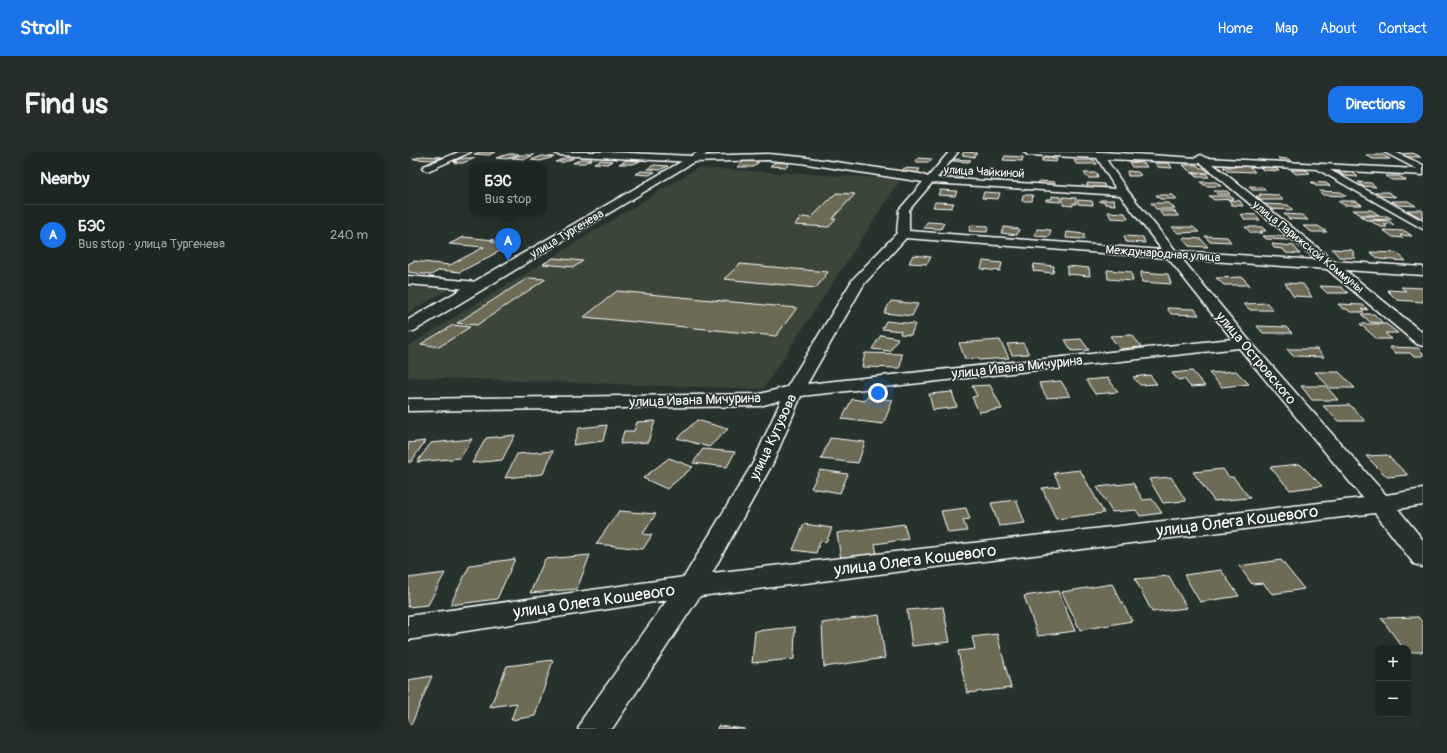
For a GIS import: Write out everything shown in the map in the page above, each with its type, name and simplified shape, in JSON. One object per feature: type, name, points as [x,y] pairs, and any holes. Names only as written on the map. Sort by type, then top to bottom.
[{"type":"street","points":[[427,168],[467,152]]},
{"type":"street","name":"улица Чайкиной","points":[[558,152],[692,160],[768,157],[801,160],[920,177],[928,180],[1123,192]]},
{"type":"street","name":"улица Тургенева","points":[[408,327],[705,152]]},
{"type":"street","points":[[903,234],[904,210],[928,180],[954,152]]},
{"type":"street","points":[[1028,152],[1100,154],[1204,161],[1423,172]]},
{"type":"street","name":"улица Парижской Коммуны","points":[[1193,152],[1423,341]]},
{"type":"street","points":[[1388,152],[1423,168]]},
{"type":"street","name":"улица Островского","points":[[1100,154],[1123,192],[1172,255],[1243,343],[1381,504],[1423,557]]},
{"type":"street","points":[[1298,156],[1423,226]]},
{"type":"street","name":"Международная улица","points":[[903,234],[1172,255],[1423,271]]},
{"type":"street","name":"улица Кутузова","points":[[594,729],[692,586],[763,463],[794,391],[858,282],[903,234]]},
{"type":"street","points":[[408,280],[478,286]]},
{"type":"street","name":"улица Ивана Мичурина","points":[[408,405],[760,400],[794,391],[1243,343]]},
{"type":"street","name":"улица Олега Кошевого","points":[[408,628],[692,586],[1381,504],[1423,497]]},
{"type":"shaded area","points":[[697,168],[901,179],[763,389],[408,377],[408,346]]},
{"type":"shaded area","points":[[408,284],[451,288],[408,313]]},
{"type":"building","points":[[480,152],[495,152],[489,155],[474,154]]},
{"type":"building","points":[[964,152],[977,153],[974,157],[962,155]]},
{"type":"building","points":[[1413,153],[1422,157],[1408,157],[1400,154]]},
{"type":"building","points":[[509,154],[519,154],[507,159],[496,158]]},
{"type":"building","points":[[521,155],[534,155],[525,159],[512,158]]},
{"type":"building","points":[[1366,155],[1383,155],[1390,159],[1373,159]]},
{"type":"building","points":[[422,156],[442,157],[433,160],[413,159]]},
{"type":"building","points":[[542,156],[554,157],[540,161],[531,160]]},
{"type":"building","points":[[1005,156],[1023,157],[1022,161],[1003,160]]},
{"type":"building","points":[[463,158],[475,158],[463,163],[454,163],[457,162],[453,161]]},
{"type":"building","points":[[566,158],[574,158],[564,162],[555,162]]},
{"type":"building","points":[[918,158],[932,159],[930,162],[915,162]]},
{"type":"building","points":[[1278,158],[1288,159],[1294,163],[1283,163]]},
{"type":"building","points":[[581,159],[592,159],[584,163],[573,163]]},
{"type":"building","points":[[955,159],[971,160],[969,162],[953,161]]},
{"type":"building","points":[[1042,159],[1057,159],[1056,162],[1042,161]]},
{"type":"building","points":[[601,160],[613,161],[607,164],[594,163]]},
{"type":"building","points":[[627,160],[640,161],[633,164],[619,164]]},
{"type":"building","points":[[1074,160],[1094,160],[1097,164],[1076,164]]},
{"type":"building","points":[[744,161],[759,162],[753,167],[737,167]]},
{"type":"building","points":[[775,162],[789,163],[787,165],[789,165],[786,167],[770,166]]},
{"type":"building","points":[[1129,162],[1144,163],[1147,167],[1132,167]]},
{"type":"building","points":[[1155,163],[1169,163],[1172,168],[1158,167]]},
{"type":"building","points":[[654,165],[668,166],[660,170],[647,169]]},
{"type":"building","points":[[1183,165],[1197,165],[1210,173],[1191,173]]},
{"type":"building","points":[[1234,166],[1249,166],[1255,172],[1227,171],[1223,167],[1235,167]]},
{"type":"building","points":[[1260,167],[1276,168],[1279,171],[1263,170]]},
{"type":"building","points":[[904,168],[920,169],[917,173],[901,172]]},
{"type":"building","points":[[1291,170],[1306,170],[1310,173],[1296,174]]},
{"type":"building","points":[[641,171],[655,172],[649,175],[636,174]]},
{"type":"building","points":[[1127,171],[1138,172],[1141,175],[1128,176]]},
{"type":"building","points":[[1338,172],[1354,173],[1358,177],[1345,176]]},
{"type":"building","points":[[1084,173],[1097,173],[1098,178],[1088,178]]},
{"type":"building","points":[[1192,173],[1205,173],[1209,177],[1196,177]]},
{"type":"building","points":[[946,175],[962,176],[960,181],[944,180]]},
{"type":"building","points":[[993,176],[1001,177],[999,183],[990,182]]},
{"type":"building","points":[[1385,176],[1399,176],[1406,180],[1392,180]]},
{"type":"building","points":[[1039,181],[1055,182],[1054,186],[1038,185]]},
{"type":"building","points":[[1200,182],[1216,182],[1221,186],[1206,186]]},
{"type":"building","points":[[1311,182],[1326,183],[1330,186],[1316,186]]},
{"type":"building","points":[[1358,182],[1371,183],[1376,187],[1363,186]]},
{"type":"building","points":[[1087,183],[1104,184],[1105,188],[1088,187]]},
{"type":"building","points":[[1249,186],[1262,187],[1266,190],[1252,190]]},
{"type":"building","points":[[940,190],[957,191],[955,196],[938,195]]},
{"type":"building","points":[[1214,191],[1227,191],[1230,194],[1217,194]]},
{"type":"building","points":[[1319,191],[1341,192],[1346,196],[1323,195]]},
{"type":"building","points":[[984,192],[1000,193],[998,199],[982,198]]},
{"type":"building","points":[[1375,192],[1388,192],[1396,197],[1382,196]]},
{"type":"building","points":[[836,193],[855,194],[832,219],[836,219],[829,227],[794,225],[802,217],[811,218]]},
{"type":"building","points":[[1259,194],[1278,195],[1283,200],[1260,200],[1256,196],[1261,196]]},
{"type":"building","points":[[1023,195],[1033,195],[1032,201],[1022,201]]},
{"type":"building","points":[[1156,195],[1173,195],[1177,199],[1160,199]]},
{"type":"building","points":[[1052,196],[1061,197],[1061,202],[1046,201],[1046,199],[1052,199]]},
{"type":"building","points":[[1209,196],[1230,196],[1234,199],[1214,200]]},
{"type":"building","points":[[1063,197],[1076,198],[1076,204],[1073,203],[1073,206],[1063,205]]},
{"type":"building","points":[[1078,200],[1092,201],[1093,205],[1078,204]]},
{"type":"building","points":[[1100,200],[1114,200],[1115,205],[1105,204],[1105,202],[1100,202]]},
{"type":"building","points":[[1229,200],[1240,201],[1243,206],[1232,205]]},
{"type":"building","points":[[1338,201],[1356,201],[1362,205],[1344,205]]},
{"type":"building","points":[[1391,201],[1408,201],[1416,206],[1399,205]]},
{"type":"building","points":[[935,202],[954,203],[951,208],[933,207]]},
{"type":"building","points":[[1151,203],[1169,203],[1175,209],[1156,209]]},
{"type":"building","points":[[1265,204],[1288,205],[1293,210],[1270,209]]},
{"type":"building","points":[[1353,210],[1371,210],[1379,215],[1361,215]]},
{"type":"building","points":[[1407,210],[1423,211],[1423,218],[1419,217]]},
{"type":"building","points":[[1159,211],[1174,211],[1179,216],[1163,216]]},
{"type":"building","points":[[1108,212],[1125,213],[1128,219],[1111,218]]},
{"type":"building","points":[[1241,214],[1256,215],[1260,220],[1245,220]]},
{"type":"building","points":[[1284,214],[1302,215],[1308,220],[1289,219]]},
{"type":"building","points":[[1360,216],[1387,216],[1392,219],[1366,220]]},
{"type":"building","points":[[1369,220],[1389,221],[1394,225],[1384,224],[1387,227],[1381,227]]},
{"type":"building","points":[[927,222],[944,223],[941,229],[924,228]]},
{"type":"building","points":[[971,225],[988,226],[987,232],[969,231]]},
{"type":"building","points":[[1303,226],[1318,226],[1327,232],[1312,232]]},
{"type":"building","points":[[1004,227],[1019,229],[1017,235],[1001,233]]},
{"type":"building","points":[[1172,227],[1193,227],[1199,232],[1178,233]]},
{"type":"building","points":[[1245,227],[1262,227],[1266,231],[1260,231],[1263,233],[1251,233]]},
{"type":"building","points":[[1037,229],[1051,230],[1049,237],[1035,236]]},
{"type":"building","points":[[1383,230],[1405,231],[1412,236],[1400,235],[1403,238],[1393,237]]},
{"type":"building","points":[[1067,232],[1084,234],[1084,239],[1066,238]]},
{"type":"building","points":[[1124,236],[1143,237],[1145,243],[1126,242]]},
{"type":"building","points":[[1205,236],[1227,237],[1231,242],[1209,241]]},
{"type":"building","points":[[1263,236],[1284,236],[1289,240],[1266,239]]},
{"type":"building","points":[[464,237],[494,240],[491,242],[513,244],[460,272],[440,270],[431,275],[408,272],[408,264],[414,261],[450,265],[484,247],[449,244]]},
{"type":"building","points":[[1183,238],[1201,239],[1208,247],[1189,246]]},
{"type":"building","points":[[1272,244],[1294,246],[1300,254],[1286,253],[1283,249],[1274,248]]},
{"type":"building","points":[[1332,249],[1352,250],[1355,254],[1352,254],[1356,258],[1339,257]]},
{"type":"building","points":[[1370,252],[1397,253],[1406,261],[1379,259]]},
{"type":"building","points":[[913,255],[931,257],[927,264],[909,263]]},
{"type":"building","points":[[553,258],[583,261],[574,267],[543,264]]},
{"type":"building","points":[[983,261],[1002,263],[1000,271],[981,269]]},
{"type":"building","points":[[740,264],[828,272],[816,288],[724,279]]},
{"type":"building","points":[[1034,264],[1054,266],[1053,273],[1033,271]]},
{"type":"building","points":[[1067,266],[1089,268],[1090,276],[1067,274]]},
{"type":"building","points":[[1107,270],[1131,272],[1133,281],[1108,279]]},
{"type":"building","points":[[1141,272],[1168,274],[1171,284],[1142,282]]},
{"type":"building","points":[[1242,277],[1250,285],[1224,285],[1216,278]]},
{"type":"building","points":[[528,278],[546,279],[477,325],[457,323]]},
{"type":"building","points":[[1285,283],[1303,284],[1312,297],[1293,296]]},
{"type":"building","points":[[1320,286],[1341,287],[1348,293],[1327,293]]},
{"type":"building","points":[[1401,287],[1423,288],[1423,302],[1397,300],[1387,290],[1406,291]]},
{"type":"building","points":[[617,291],[797,308],[776,336],[584,317]]},
{"type":"building","points":[[891,301],[918,304],[912,316],[884,313]]},
{"type":"building","points":[[1267,303],[1273,310],[1250,310],[1244,304]]},
{"type":"building","points":[[1338,304],[1363,305],[1368,310],[1361,309],[1364,312],[1350,312],[1347,309],[1343,309]]},
{"type":"building","points":[[1167,308],[1195,309],[1199,315],[1171,314]]},
{"type":"building","points":[[1361,314],[1374,314],[1383,323],[1370,322]]},
{"type":"building","points":[[886,321],[915,324],[911,335],[900,334],[901,331],[882,329]]},
{"type":"building","points":[[1360,324],[1386,324],[1398,333],[1385,333],[1392,339],[1377,339]]},
{"type":"building","points":[[453,325],[470,327],[439,347],[421,344]]},
{"type":"building","points":[[1257,326],[1286,327],[1292,333],[1263,333]]},
{"type":"building","points":[[881,335],[898,338],[890,351],[872,349]]},
{"type":"building","points":[[1132,335],[1142,347],[1120,349],[1110,336]]},
{"type":"building","points":[[1081,339],[1089,350],[1072,351],[1065,340]]},
{"type":"building","points":[[1000,340],[1009,358],[979,360],[978,358],[965,359],[959,343]]},
{"type":"building","points":[[1023,343],[1029,354],[1012,355],[1007,344]]},
{"type":"building","points":[[1389,347],[1418,348],[1423,353],[1423,356],[1413,356],[1410,353],[1395,353]]},
{"type":"building","points":[[1287,349],[1317,349],[1324,357],[1293,356]]},
{"type":"building","points":[[865,353],[902,354],[900,368],[862,367]]},
{"type":"building","points":[[1192,371],[1205,386],[1191,387],[1184,379],[1178,380],[1172,373]]},
{"type":"building","points":[[1236,371],[1249,384],[1222,387],[1209,373]]},
{"type":"building","points":[[1315,372],[1339,372],[1355,388],[1330,388]]},
{"type":"building","points":[[1150,375],[1157,384],[1140,385],[1133,377]]},
{"type":"building","points":[[1108,378],[1118,392],[1095,394],[1086,380]]},
{"type":"building","points":[[1061,381],[1070,396],[1047,398],[1039,383]]},
{"type":"building","points":[[990,385],[1002,409],[979,412],[972,397],[977,396],[972,386]]},
{"type":"building","points":[[1301,386],[1326,386],[1338,400],[1312,400]]},
{"type":"building","points":[[952,392],[957,407],[933,410],[929,394]]},
{"type":"building","points":[[867,397],[893,400],[883,424],[842,419],[852,399],[865,401]]},
{"type":"building","points":[[1350,405],[1365,421],[1338,421],[1323,406]]},
{"type":"building","points":[[697,420],[728,429],[709,447],[677,438]]},
{"type":"building","points":[[655,421],[648,442],[620,444],[624,431],[634,431],[637,422]]},
{"type":"building","points":[[607,425],[603,441],[573,445],[579,428]]},
{"type":"building","points":[[515,435],[502,460],[472,463],[486,438]]},
{"type":"building","points":[[830,438],[865,442],[858,463],[821,459]]},
{"type":"building","points":[[472,439],[460,458],[417,462],[431,443]]},
{"type":"building","points":[[425,441],[411,462],[408,462],[408,443]]},
{"type":"building","points":[[703,449],[735,452],[727,467],[693,463]]},
{"type":"building","points":[[553,451],[543,474],[505,478],[517,454]]},
{"type":"building","points":[[1387,455],[1408,475],[1387,477],[1366,456]]},
{"type":"building","points":[[669,458],[693,467],[667,489],[643,478]]},
{"type":"building","points":[[1300,464],[1322,486],[1290,490],[1270,467]]},
{"type":"building","points":[[1223,469],[1229,477],[1233,477],[1250,498],[1214,501],[1193,472]]},
{"type":"building","points":[[820,470],[848,474],[840,493],[811,488]]},
{"type":"building","points":[[1080,470],[1104,513],[1056,519],[1042,488],[1060,486],[1054,473]]},
{"type":"building","points":[[1171,477],[1186,501],[1163,503],[1149,479]]},
{"type":"building","points":[[1133,483],[1143,500],[1152,499],[1162,513],[1140,516],[1136,510],[1112,512],[1097,487]]},
{"type":"building","points":[[1016,500],[1025,523],[999,526],[991,503]]},
{"type":"building","points":[[966,508],[970,519],[963,520],[967,531],[948,533],[941,511]]},
{"type":"building","points":[[619,511],[656,514],[643,534],[652,535],[643,549],[596,544]]},
{"type":"building","points":[[804,524],[832,528],[826,542],[820,541],[816,553],[793,550]]},
{"type":"building","points":[[904,524],[908,539],[875,544],[877,554],[841,560],[837,533]]},
{"type":"building","points":[[590,555],[577,589],[530,593],[545,559]]},
{"type":"building","points":[[515,559],[497,599],[450,605],[470,565]]},
{"type":"building","points":[[1281,560],[1304,589],[1272,594],[1263,583],[1252,584],[1239,566]]},
{"type":"building","points":[[1221,570],[1239,596],[1200,602],[1184,575]]},
{"type":"building","points":[[445,573],[428,605],[408,607],[408,578]]},
{"type":"building","points":[[1169,576],[1187,608],[1152,612],[1135,579]]},
{"type":"building","points":[[1112,584],[1132,621],[1080,630],[1062,592]]},
{"type":"building","points":[[1058,591],[1075,631],[1038,636],[1024,596]]},
{"type":"building","points":[[943,607],[950,642],[912,646],[907,610]]},
{"type":"building","points":[[879,615],[885,658],[824,667],[822,623]]},
{"type":"building","points":[[1418,617],[1423,623],[1423,652],[1411,652],[1411,645],[1401,645],[1381,618]]},
{"type":"building","points":[[795,627],[794,659],[752,663],[755,631]]},
{"type":"building","points":[[997,634],[1011,688],[967,693],[958,651],[975,649],[972,637]]},
{"type":"building","points":[[553,660],[535,716],[511,720],[517,703],[490,707],[507,666]]},
{"type":"building","points":[[432,676],[412,723],[408,724],[408,680]]},
{"type":"building","points":[[718,726],[745,729],[717,729]]},
{"type":"place","name":"БЭС","points":[[508,261]]}]
